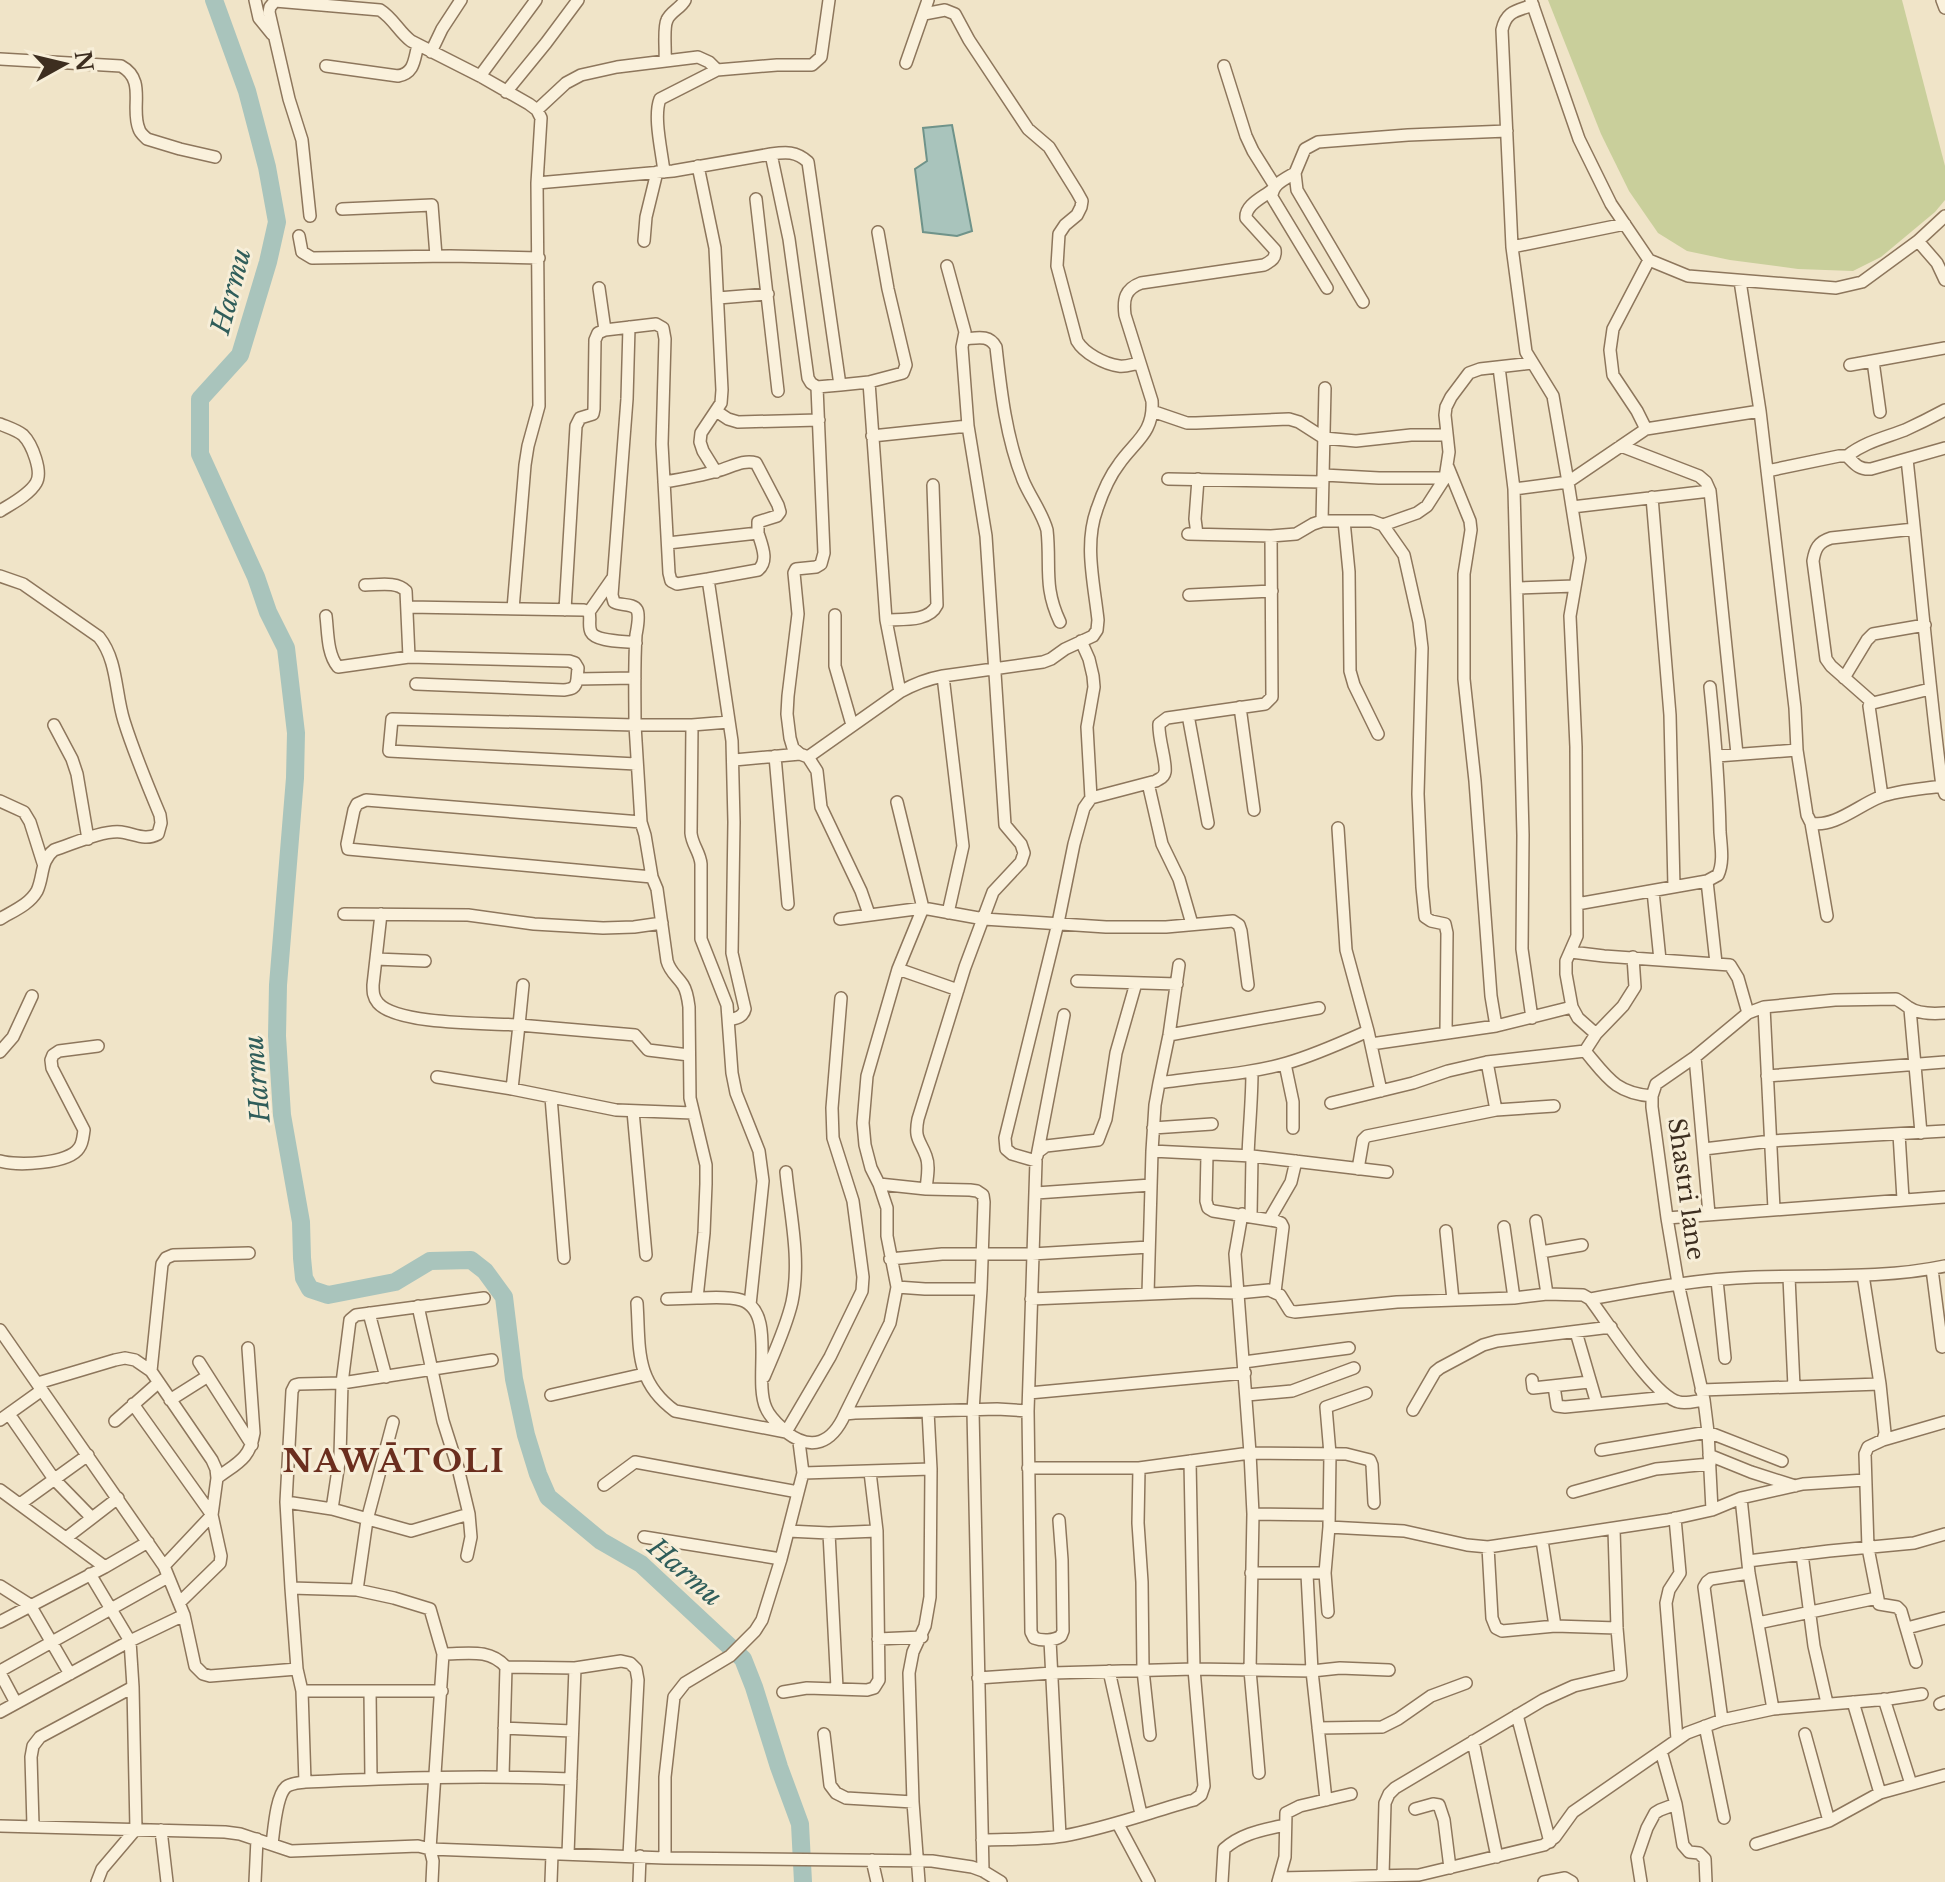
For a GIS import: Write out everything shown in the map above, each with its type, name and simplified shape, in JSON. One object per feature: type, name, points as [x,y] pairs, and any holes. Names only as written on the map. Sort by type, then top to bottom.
[{"type":"street","points":[[255,0],[259,18],[273,35]]},
{"type":"street","points":[[431,52],[461,0]]},
{"type":"street","points":[[480,76],[536,0]]},
{"type":"street","points":[[506,92],[578,0]]},
{"type":"street","points":[[665,60],[666,22],[685,0]]},
{"type":"street","points":[[644,241],[646,217],[660,172],[659,101],[663,96],[717,70],[816,63],[821,57],[829,0]]},
{"type":"street","points":[[906,63],[928,0]]},
{"type":"street","points":[[1942,0],[1945,8]]},
{"type":"street","points":[[310,216],[302,140],[269,12],[274,2],[326,2],[380,10],[389,16],[403,36],[537,110],[541,118],[537,183],[539,406],[525,465],[513,609]]},
{"type":"street","points":[[1596,1034],[1578,1018],[1572,1007],[1566,974],[1566,961],[1577,936],[1576,759],[1570,616],[1580,558],[1553,396],[1526,352],[1512,247],[1504,19],[1532,2],[1579,139],[1611,204],[1649,260],[1688,276],[1836,288],[1850,286],[1862,282],[1918,241],[1945,216]]},
{"type":"street","points":[[924,14],[945,10],[955,14],[1028,129],[1049,147],[1082,201],[1077,215],[1059,234],[1057,266],[1077,341],[1081,347],[1108,363],[1124,366],[1140,363]]},
{"type":"street","points":[[326,66],[405,75],[411,69],[418,45]]},
{"type":"street","points":[[537,110],[566,83],[581,75],[617,67],[698,57],[717,70]]},
{"type":"street","points":[[0,59],[121,66],[134,79],[138,127],[147,139],[215,157]]},
{"type":"street","points":[[1224,66],[1246,136],[1273,188],[1272,197],[1327,288]]},
{"type":"street","points":[[1363,302],[1297,190],[1295,173],[1305,149],[1318,142],[1507,131]]},
{"type":"street","points":[[537,183],[660,172],[771,154],[796,153],[808,162],[840,385]]},
{"type":"street","points":[[771,154],[789,239],[807,371],[811,383],[817,387],[869,382],[906,370],[878,232]]},
{"type":"street","points":[[698,166],[715,248],[722,390],[721,403],[701,433],[700,442],[716,472]]},
{"type":"street","points":[[734,760],[804,755],[900,692],[927,679],[1043,662],[1093,636],[1098,620],[1090,545],[1097,509],[1118,464],[1145,433],[1152,411],[1152,401],[1123,302],[1133,286],[1141,283],[1264,265],[1272,261],[1275,250],[1249,222],[1246,212],[1295,173]]},
{"type":"street","points":[[756,199],[778,391]]},
{"type":"street","points":[[342,209],[432,205],[436,256]]},
{"type":"street","points":[[1512,247],[1625,224]]},
{"type":"street","points":[[299,236],[302,252],[312,258],[539,258]]},
{"type":"street","points":[[1918,241],[1937,263],[1945,280]]},
{"type":"street","points":[[1646,429],[1613,375],[1610,350],[1613,329],[1649,260]]},
{"type":"street","points":[[926,1189],[928,1158],[918,1142],[918,1119],[958,990],[993,892],[1021,862],[1024,853],[1021,844],[1005,825],[986,536],[968,426],[962,347],[964,326],[947,266]]},
{"type":"street","points":[[1740,281],[1760,411],[1803,796],[1811,823],[1827,916]]},
{"type":"street","points":[[599,288],[605,330]]},
{"type":"street","points":[[718,298],[768,294]]},
{"type":"street","points":[[565,610],[576,426],[580,418],[593,414],[595,340],[598,333],[605,330],[656,324],[664,331],[662,444],[664,482],[668,543],[671,581],[677,584],[762,567],[764,559],[758,522],[777,516],[780,512],[756,463],[746,462],[716,472],[664,482]]},
{"type":"street","points":[[629,327],[627,399],[612,595],[614,602],[637,610],[635,725],[641,822],[657,889],[669,970],[683,985],[688,996],[690,1098],[706,1165],[704,1233],[697,1298]]},
{"type":"street","points":[[964,339],[984,337],[996,347],[1003,411],[1024,481],[1047,530],[1048,587],[1060,622]]},
{"type":"street","points":[[1850,365],[1945,348]]},
{"type":"street","points":[[1873,361],[1880,412]]},
{"type":"street","points":[[1383,525],[1417,513],[1427,506],[1446,472],[1449,452],[1446,407],[1469,373],[1532,363]]},
{"type":"street","points":[[1499,367],[1514,489],[1523,835],[1522,949],[1532,1018]]},
{"type":"street","points":[[869,382],[886,620],[900,692]]},
{"type":"street","points":[[817,387],[823,560],[816,567],[796,569],[794,573],[798,614],[787,714],[793,748],[804,755],[817,771],[821,807],[869,914]]},
{"type":"street","points":[[1322,521],[1325,388]]},
{"type":"street","points":[[1767,471],[1847,456],[1874,440],[1945,410]]},
{"type":"street","points":[[716,411],[738,422],[819,420]]},
{"type":"street","points":[[1152,411],[1187,423],[1289,419],[1324,438],[1356,441],[1447,435]]},
{"type":"street","points":[[1514,489],[1568,482],[1646,429],[1760,411]]},
{"type":"street","points":[[0,424],[25,437],[39,474],[29,490],[0,511]]},
{"type":"street","points":[[872,436],[968,426]]},
{"type":"street","points":[[1621,446],[1699,476],[1710,491],[1737,754]]},
{"type":"street","points":[[1847,456],[1863,469],[1871,469],[1945,448]]},
{"type":"street","points":[[1811,823],[1830,822],[1882,796],[1943,790],[1907,459]]},
{"type":"street","points":[[1168,479],[1379,478],[1446,472]]},
{"type":"street","points":[[1446,472],[1470,521],[1471,530],[1464,574],[1464,679],[1496,1026]]},
{"type":"street","points":[[1198,479],[1192,534],[1271,536],[1296,534],[1322,521],[1372,521],[1383,525],[1404,555],[1422,648],[1418,794],[1422,887],[1425,917],[1445,924],[1447,933],[1446,1032]]},
{"type":"street","points":[[886,620],[927,617],[937,605],[933,485]]},
{"type":"street","points":[[1572,507],[1710,491]]},
{"type":"street","points":[[1652,497],[1670,715],[1674,887]]},
{"type":"street","points":[[1344,521],[1349,572],[1350,671],[1378,734]]},
{"type":"street","points":[[1873,703],[1826,659],[1814,551],[1823,541],[1831,538],[1914,529]]},
{"type":"street","points":[[668,543],[758,533]]},
{"type":"street","points":[[1091,798],[1163,777],[1166,771],[1159,724],[1167,718],[1265,704],[1272,697],[1271,536]]},
{"type":"street","points":[[0,576],[23,584],[99,637],[107,648],[124,721],[160,815],[158,834],[153,837],[110,832],[54,850],[43,863]]},
{"type":"street","points":[[589,612],[613,578]]},
{"type":"street","points":[[708,579],[734,760],[732,953],[745,1009],[744,1014],[729,1020]]},
{"type":"street","points":[[365,585],[402,586],[406,591],[409,657]]},
{"type":"street","points":[[1518,588],[1575,586]]},
{"type":"street","points":[[1189,595],[1272,591]]},
{"type":"street","points":[[408,607],[589,612]]},
{"type":"street","points":[[589,612],[589,628],[593,635],[636,643]]},
{"type":"street","points":[[835,615],[835,666],[852,725]]},
{"type":"street","points":[[326,616],[331,657],[338,667],[409,657],[569,661],[578,668],[576,685],[564,690],[416,684]]},
{"type":"street","points":[[1844,678],[1873,634],[1925,625]]},
{"type":"street","points":[[1037,1156],[1012,1154],[1006,1149],[1005,1138],[1058,923],[1074,844],[1084,808],[1091,798],[1087,727],[1094,687],[1089,659],[1081,641]]},
{"type":"street","points":[[943,676],[963,846],[948,913]]},
{"type":"street","points":[[577,679],[635,678]]},
{"type":"street","points":[[1577,904],[1707,881],[1718,875],[1721,868],[1717,756],[1710,687]]},
{"type":"street","points":[[1882,796],[1869,706],[1930,689]]},
{"type":"street","points":[[1240,707],[1254,810]]},
{"type":"street","points":[[1932,707],[1945,709]]},
{"type":"street","points":[[1188,715],[1208,823]]},
{"type":"street","points":[[636,764],[389,751],[392,719],[635,725],[729,722]]},
{"type":"street","points":[[54,725],[77,774],[88,839]]},
{"type":"street","points":[[692,725],[691,833],[701,858],[701,939],[727,1005],[736,1093],[759,1151],[763,1181],[750,1305]]},
{"type":"street","points":[[1717,756],[1797,750]]},
{"type":"street","points":[[775,756],[788,904]]},
{"type":"street","points":[[1148,783],[1162,844],[1179,879],[1192,924]]},
{"type":"street","points":[[641,822],[366,800],[357,804],[354,810],[347,844],[348,849],[652,877]]},
{"type":"street","points":[[0,801],[24,812],[43,863],[42,878],[31,900],[0,919]]},
{"type":"street","points":[[667,1299],[730,1298],[750,1305],[761,1323],[761,1383],[765,1406],[771,1416],[799,1442],[820,1441],[838,1430],[890,1323],[897,1287],[887,1236],[887,1208],[871,1168],[863,1123],[867,1076],[898,969],[923,908],[897,802]]},
{"type":"street","points":[[1338,828],[1346,950],[1381,1091]]},
{"type":"street","points":[[1707,881],[1716,963]]},
{"type":"street","points":[[1653,891],[1660,960]]},
{"type":"street","points":[[840,919],[923,908],[984,919],[1139,927],[1233,921],[1241,931],[1248,985]]},
{"type":"street","points":[[344,914],[468,915],[534,924],[603,928],[662,923]]},
{"type":"street","points":[[381,914],[374,995],[387,1010],[423,1019],[635,1035],[648,1050],[689,1055]]},
{"type":"street","points":[[1571,952],[1730,965],[1748,1013]]},
{"type":"street","points":[[1585,1051],[1635,987],[1633,957]]},
{"type":"street","points":[[376,959],[425,961]]},
{"type":"street","points":[[1148,1294],[1153,1128],[1179,965]]},
{"type":"street","points":[[898,969],[958,990]]},
{"type":"street","points":[[1077,981],[1177,984]]},
{"type":"street","points":[[1037,1156],[1046,1146],[1098,1140],[1106,1119],[1116,1053],[1136,983]]},
{"type":"street","points":[[512,1089],[523,985]]},
{"type":"street","points":[[0,1052],[13,1037],[32,996]]},
{"type":"street","points":[[786,1432],[830,1357],[862,1291],[853,1201],[833,1138],[832,1108],[841,998]]},
{"type":"street","name":"Shastri lane","points":[[1712,1510],[1708,1432],[1667,1218],[1652,1096],[1656,1084],[1695,1057],[1748,1013],[1764,1007],[1835,1000],[1896,999],[1910,1009],[1923,1013],[1945,1013]]},
{"type":"street","points":[[1371,1044],[1496,1026],[1572,1007]]},
{"type":"street","points":[[1764,1007],[1774,1209]]},
{"type":"street","points":[[1169,1035],[1319,1008]]},
{"type":"street","points":[[1910,1009],[1921,1133]]},
{"type":"street","points":[[1059,1520],[1063,1631],[1057,1640],[1039,1640],[1031,1632],[1028,1468],[1032,1254],[1037,1156],[1064,1015]]},
{"type":"street","points":[[1159,1083],[1285,1064],[1368,1031]]},
{"type":"street","points":[[0,1161],[35,1164],[73,1154],[80,1148],[84,1130],[52,1068],[51,1060],[59,1051],[98,1046]]},
{"type":"street","points":[[1331,1103],[1487,1062],[1585,1051]]},
{"type":"street","points":[[1585,1051],[1610,1081],[1637,1095],[1652,1096]]},
{"type":"street","points":[[1695,1057],[1709,1214]]},
{"type":"street","points":[[1487,1062],[1496,1110]]},
{"type":"street","points":[[1767,1076],[1945,1062]]},
{"type":"street","points":[[1285,1064],[1293,1102],[1293,1128]]},
{"type":"street","points":[[1252,1071],[1246,1215],[1235,1254],[1253,1514],[1250,1670],[1259,1773]]},
{"type":"street","points":[[437,1077],[602,1108],[693,1113]]},
{"type":"street","points":[[551,1097],[564,1258]]},
{"type":"street","points":[[1358,1169],[1363,1140],[1367,1136],[1496,1110],[1554,1106]]},
{"type":"street","points":[[633,1111],[646,1255]]},
{"type":"street","points":[[1153,1128],[1212,1124]]},
{"type":"street","points":[[1704,1149],[1771,1141],[1945,1131]]},
{"type":"street","points":[[1899,1134],[1903,1199]]},
{"type":"street","points":[[1152,1151],[1250,1156],[1387,1172]]},
{"type":"street","points":[[1207,1155],[1208,1208],[1281,1223],[1283,1231],[1275,1292]]},
{"type":"street","points":[[1269,1220],[1291,1182],[1296,1161]]},
{"type":"street","points":[[761,1383],[785,1324],[795,1284],[796,1262],[786,1172]]},
{"type":"street","points":[[879,1184],[970,1190],[983,1195],[973,1411],[983,1871]]},
{"type":"street","points":[[1036,1193],[1151,1185]]},
{"type":"street","points":[[1667,1218],[1945,1197]]},
{"type":"street","points":[[1536,1221],[1547,1294]]},
{"type":"street","points":[[1504,1227],[1514,1298]]},
{"type":"street","points":[[1446,1231],[1453,1300]]},
{"type":"street","points":[[1541,1252],[1582,1245]]},
{"type":"street","points":[[890,1259],[942,1254],[1032,1254],[1149,1247]]},
{"type":"street","points":[[151,1371],[162,1264],[166,1258],[173,1255],[249,1253]]},
{"type":"street","points":[[1590,1299],[1678,1283],[1754,1277],[1863,1275],[1945,1266]]},
{"type":"street","points":[[1932,1269],[1942,1347]]},
{"type":"street","points":[[1863,1275],[1880,1384],[1883,1440]]},
{"type":"street","points":[[1789,1277],[1794,1387]]},
{"type":"street","points":[[1717,1280],[1725,1358]]},
{"type":"street","points":[[897,1287],[981,1289]]},
{"type":"street","points":[[1031,1299],[1269,1290],[1280,1295],[1290,1311],[1295,1312],[1547,1294],[1583,1295],[1590,1299],[1630,1356],[1668,1397],[1679,1402],[1702,1395],[1880,1384]]},
{"type":"street","points":[[332,1509],[340,1456],[342,1383],[350,1320],[356,1315],[484,1298]]},
{"type":"street","points":[[637,1303],[644,1374],[663,1403],[675,1411],[786,1432]]},
{"type":"street","points":[[418,1306],[443,1421],[469,1514],[471,1537],[467,1556]]},
{"type":"street","points":[[369,1313],[386,1377]]},
{"type":"street","points":[[1413,1410],[1435,1372],[1483,1345],[1611,1327]]},
{"type":"street","points":[[0,1330],[166,1572],[181,1609],[195,1666],[210,1676],[297,1669]]},
{"type":"street","points":[[1576,1332],[1597,1404]]},
{"type":"street","points":[[217,1478],[248,1455],[252,1445],[254,1433],[248,1348]]},
{"type":"street","points":[[1029,1393],[1244,1368],[1349,1348]]},
{"type":"street","points":[[0,1712],[130,1641],[181,1609],[220,1563],[212,1515],[217,1478],[212,1460],[151,1371],[135,1360],[125,1358],[40,1386],[4,1417],[54,1479],[92,1518]]},
{"type":"street","points":[[305,1782],[302,1691],[297,1669],[286,1502],[292,1391],[299,1384],[342,1383],[492,1360]]},
{"type":"street","points":[[199,1362],[252,1445]]},
{"type":"street","points":[[1247,1395],[1292,1391],[1354,1368]]},
{"type":"street","points":[[551,1395],[644,1374]]},
{"type":"street","points":[[170,1400],[208,1376]]},
{"type":"street","points":[[1532,1380],[1533,1388],[1589,1382]]},
{"type":"street","points":[[115,1421],[158,1383]]},
{"type":"street","points":[[1554,1386],[1557,1406],[1565,1407],[1668,1397]]},
{"type":"street","points":[[1328,1612],[1325,1573],[1330,1454],[1326,1407],[1366,1393]]},
{"type":"street","points":[[133,1404],[212,1515]]},
{"type":"street","points":[[845,1414],[997,1409],[1028,1411]]},
{"type":"street","points":[[919,1882],[909,1673],[913,1652],[922,1637],[930,1597],[928,1411]]},
{"type":"street","points":[[357,1590],[367,1520],[393,1422]]},
{"type":"street","points":[[1916,1662],[1901,1611],[1897,1607],[1879,1604],[1877,1598],[1868,1548],[1865,1454],[1868,1447],[1883,1440],[1945,1422]]},
{"type":"street","points":[[1601,1450],[1708,1432],[1782,1461]]},
{"type":"street","points":[[665,1858],[665,1777],[674,1697],[685,1683],[730,1656],[762,1620],[803,1473],[799,1442]]},
{"type":"street","points":[[1028,1468],[1139,1468],[1250,1453],[1346,1454],[1370,1460],[1374,1503]]},
{"type":"street","points":[[20,1504],[88,1455]]},
{"type":"street","points":[[1573,1492],[1656,1469],[1710,1460],[1795,1486]]},
{"type":"street","points":[[982,1840],[1060,1836],[1118,1824],[1141,1814],[1194,1800],[1201,1795],[1204,1786],[1194,1669],[1190,1461]]},
{"type":"street","points":[[604,1485],[635,1462],[798,1492]]},
{"type":"street","points":[[1139,1468],[1143,1670],[1150,1735]]},
{"type":"street","points":[[803,1473],[931,1469]]},
{"type":"street","points":[[783,1692],[807,1688],[867,1690],[874,1688],[879,1680],[877,1531],[870,1472]]},
{"type":"street","points":[[1253,1514],[1404,1531],[1488,1547],[1675,1518],[1795,1486],[1865,1480]]},
{"type":"street","points":[[1,1494],[20,1504],[105,1567]]},
{"type":"street","points":[[66,1538],[118,1498]]},
{"type":"street","points":[[1741,1498],[1748,1567],[1773,1709]]},
{"type":"street","points":[[286,1502],[332,1509],[411,1531],[469,1514]]},
{"type":"street","points":[[16,1703],[0,1672],[111,1609],[166,1572],[212,1515]]},
{"type":"street","points":[[1675,1518],[1680,1573],[1669,1590],[1666,1603],[1677,1739]]},
{"type":"street","points":[[1383,1875],[1385,1803],[1395,1788],[1543,1700],[1574,1686],[1621,1675],[1614,1529]]},
{"type":"street","points":[[788,1531],[877,1531]]},
{"type":"street","points":[[829,1533],[837,1688]]},
{"type":"street","points":[[1722,1720],[1704,1587],[1711,1579],[1802,1554],[1914,1543],[1945,1534]]},
{"type":"street","points":[[644,1537],[781,1559]]},
{"type":"street","points":[[1542,1540],[1555,1626]]},
{"type":"street","points":[[0,1622],[148,1542]]},
{"type":"street","points":[[1488,1547],[1492,1618],[1496,1628],[1502,1631],[1555,1626],[1617,1628]]},
{"type":"street","points":[[1802,1554],[1814,1646],[1827,1703]]},
{"type":"street","points":[[1251,1573],[1325,1573]]},
{"type":"street","points":[[90,1574],[130,1641],[133,1687],[136,1829],[102,1869],[97,1882]]},
{"type":"street","points":[[1307,1574],[1312,1671],[1326,1800]]},
{"type":"street","points":[[0,1586],[30,1605],[70,1674]]},
{"type":"street","points":[[291,1588],[357,1590],[430,1609],[443,1654],[430,1849],[432,1882]]},
{"type":"street","points":[[1758,1623],[1877,1598]]},
{"type":"street","points":[[1907,1628],[1945,1618]]},
{"type":"street","points":[[878,1639],[922,1637]]},
{"type":"street","points":[[1050,1640],[1060,1836]]},
{"type":"street","points":[[443,1654],[490,1655],[506,1667],[503,1776]]},
{"type":"street","points":[[506,1667],[575,1668],[621,1661],[630,1663],[636,1669],[635,1856],[639,1882]]},
{"type":"street","points":[[568,1854],[575,1668]]},
{"type":"street","points":[[978,1678],[1194,1669],[1389,1670]]},
{"type":"street","points":[[1109,1671],[1141,1814]]},
{"type":"street","points":[[1318,1728],[1382,1727],[1431,1696],[1466,1683]]},
{"type":"street","points":[[33,1825],[33,1746],[40,1737],[133,1687]]},
{"type":"street","points":[[302,1691],[442,1691]]},
{"type":"street","points":[[370,1691],[371,1779]]},
{"type":"street","points":[[1351,1794],[1291,1809],[1286,1813],[1285,1857],[1279,1880],[1419,1875],[1544,1845],[1550,1842],[1573,1812],[1687,1733],[1722,1720],[1773,1709],[1922,1694]]},
{"type":"street","points":[[1884,1699],[1911,1784]]},
{"type":"street","points":[[1853,1702],[1880,1793]]},
{"type":"street","points":[[1517,1715],[1550,1842]]},
{"type":"street","points":[[1705,1726],[1724,1818]]},
{"type":"street","points":[[504,1728],[572,1731]]},
{"type":"street","points":[[824,1734],[830,1785],[836,1793],[846,1798],[913,1802]]},
{"type":"street","points":[[1805,1734],[1829,1821]]},
{"type":"street","points":[[1473,1741],[1497,1857]]},
{"type":"street","points":[[1661,1751],[1676,1804],[1683,1845],[1689,1852],[1699,1853],[1705,1859],[1706,1882]]},
{"type":"street","points":[[1756,1844],[1829,1821],[1880,1793],[1945,1775]]},
{"type":"street","points":[[272,1844],[281,1795],[286,1787],[294,1783],[503,1776],[571,1779]]},
{"type":"street","points":[[1641,1882],[1637,1857],[1647,1828],[1655,1813],[1676,1804]]},
{"type":"street","points":[[1415,1809],[1439,1805],[1443,1813],[1450,1868]]},
{"type":"street","points":[[1118,1824],[1149,1882]]},
{"type":"street","points":[[1222,1882],[1224,1849],[1253,1832],[1285,1825]]},
{"type":"street","points":[[0,1826],[225,1832],[291,1851],[418,1846],[430,1849],[665,1858],[917,1861],[972,1867],[1001,1882]]},
{"type":"street","points":[[161,1830],[167,1882]]},
{"type":"street","points":[[255,1882],[257,1839]]},
{"type":"street","points":[[551,1882],[552,1854]]},
{"type":"street","points":[[872,1860],[877,1882]]},
{"type":"street","points":[[1544,1882],[1565,1878],[1572,1882]]},
{"type":"green space","points":[[1548,0],[1902,0],[1945,166],[1945,200],[1881,257],[1853,271],[1798,269],[1687,251],[1658,233],[1629,191],[1601,134]]},
{"type":"water","points":[[952,125],[972,231],[957,236],[923,232],[915,169],[927,161],[923,128]]},
{"type":"waterway","name":"Harmu","points":[[214,0],[247,91],[267,167],[277,222],[240,355],[200,399],[200,454],[286,648],[296,733],[295,778],[278,985],[277,1036],[282,1115],[301,1222],[304,1278],[310,1289],[328,1295],[395,1282],[430,1261],[471,1260],[485,1271],[504,1297],[514,1379],[526,1435],[548,1497],[601,1541],[641,1564],[743,1659],[800,1824],[803,1882]]},
{"type":"district","name":"NAWĀTOLI","points":[[394,1461]]}]
